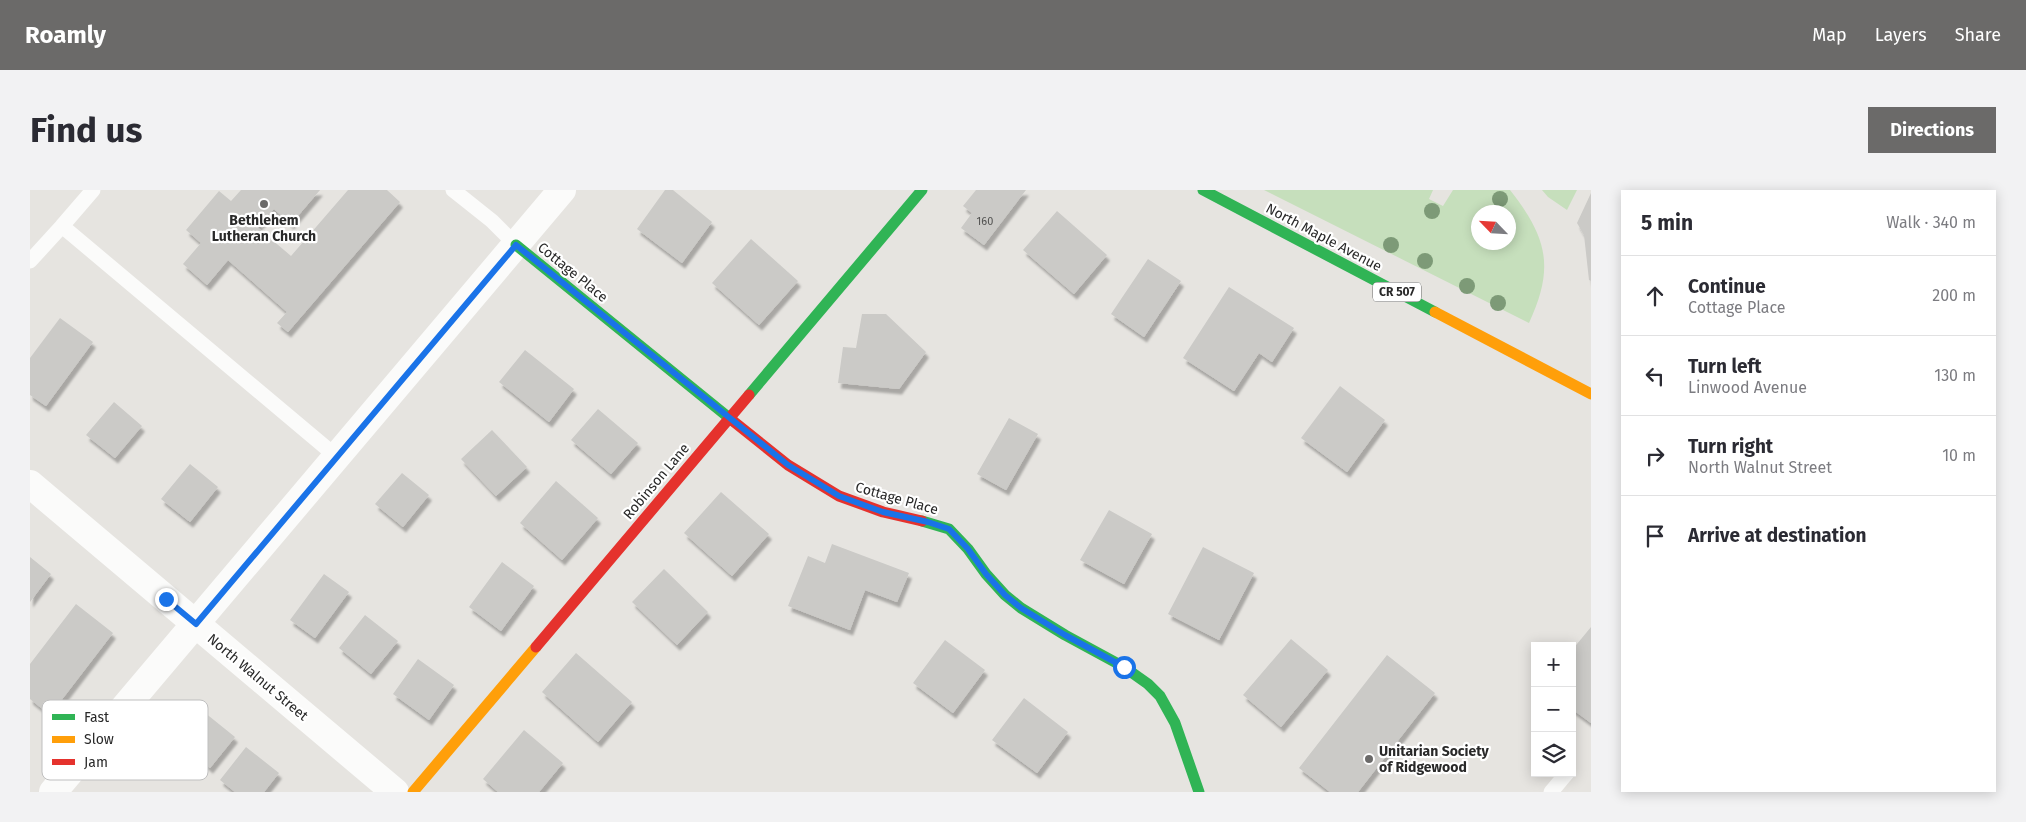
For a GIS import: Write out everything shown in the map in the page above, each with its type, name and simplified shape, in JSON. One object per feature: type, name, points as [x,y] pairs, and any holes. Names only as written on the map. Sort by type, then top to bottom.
[{"type":"street","points":[[131,700],[562,190]]},
{"type":"street","name":"Robinson Lane","points":[[413,792],[922,190]]},
{"type":"street","name":"North Maple Avenue","points":[[1203,190],[1591,394]]},
{"type":"street","name":"Cottage Place","points":[[516,245],[788,465],[839,496],[883,512],[928,522],[949,529],[968,549],[986,574],[1005,595],[1021,608],[1065,635],[1124,667],[1148,684],[1160,696],[1175,723],[1199,792]]},
{"type":"street","name":"North Walnut Street","points":[[30,484],[395,792]]},
{"type":"street","points":[[53,792],[63,780]]},
{"type":"lane","points":[[30,261],[93,190]]},
{"type":"lane","points":[[453,190],[492,221],[516,245]]},
{"type":"lane","points":[[62,226],[337,457]]},
{"type":"lane","points":[[1551,792],[1564,777]]},
{"type":"green space","points":[[1264,190],[1433,190],[1429,199],[1443,206],[1453,190],[1510,190],[1532,223],[1543,253],[1544,269],[1537,303],[1529,323]]},
{"type":"green space","points":[[1542,190],[1577,190],[1567,210],[1548,197]]},
{"type":"building","points":[[241,190],[320,190],[291,224],[274,209],[257,227],[291,256],[348,190],[387,190],[400,202],[288,332],[277,323],[287,312],[228,260],[207,285],[183,264],[201,243],[186,230],[219,191],[231,201]]},
{"type":"building","points":[[665,190],[673,190],[712,222],[682,263],[637,229]]},
{"type":"building","points":[[976,190],[1026,190],[984,245],[961,228],[972,213],[963,206]]},
{"type":"building","points":[[1591,193],[1591,281],[1589,280],[1584,235],[1577,223]]},
{"type":"building","points":[[1057,211],[1107,255],[1074,294],[1023,250]]},
{"type":"building","points":[[751,239],[798,281],[759,325],[712,283]]},
{"type":"building","points":[[1148,259],[1181,281],[1144,337],[1111,314]]},
{"type":"building","points":[[1229,287],[1294,328],[1272,362],[1259,353],[1234,391],[1183,358]]},
{"type":"building","points":[[862,314],[886,314],[926,352],[899,389],[838,383],[843,347],[856,348]]},
{"type":"building","points":[[60,318],[93,342],[46,406],[30,395],[30,358]]},
{"type":"building","points":[[525,350],[574,389],[549,422],[499,382]]},
{"type":"building","points":[[1340,386],[1385,420],[1347,472],[1301,438]]},
{"type":"building","points":[[114,402],[142,426],[115,458],[86,435]]},
{"type":"building","points":[[598,409],[638,443],[611,474],[571,440]]},
{"type":"building","points":[[1009,418],[1038,434],[1006,490],[977,474]]},
{"type":"building","points":[[492,430],[527,467],[496,496],[461,459]]},
{"type":"building","points":[[190,464],[218,487],[190,522],[161,499]]},
{"type":"building","points":[[402,473],[429,495],[403,527],[375,504]]},
{"type":"building","points":[[556,481],[598,518],[562,560],[520,523]]},
{"type":"building","points":[[721,492],[769,534],[732,576],[684,533]]},
{"type":"building","points":[[1109,510],[1152,534],[1124,584],[1080,560]]},
{"type":"building","points":[[832,544],[909,573],[897,602],[865,590],[850,630],[788,606],[808,556],[825,563]]},
{"type":"building","points":[[1203,547],[1254,573],[1219,640],[1168,614]]},
{"type":"building","points":[[30,557],[51,574],[30,602]]},
{"type":"building","points":[[502,562],[534,586],[501,631],[469,607]]},
{"type":"building","points":[[664,569],[708,612],[677,645],[632,602]]},
{"type":"building","points":[[324,574],[349,592],[315,638],[290,620]]},
{"type":"building","points":[[76,604],[113,633],[62,700],[42,700],[42,709],[30,699],[30,664]]},
{"type":"building","points":[[365,615],[398,641],[371,674],[339,648]]},
{"type":"building","points":[[1591,627],[1591,723],[1576,712],[1576,645]]},
{"type":"building","points":[[1291,639],[1328,670],[1281,727],[1243,695]]},
{"type":"building","points":[[945,640],[985,670],[953,713],[913,683]]},
{"type":"building","points":[[576,653],[632,702],[598,742],[542,692]]},
{"type":"building","points":[[1387,655],[1435,693],[1358,792],[1330,792],[1299,768]]},
{"type":"building","points":[[418,659],[454,685],[429,720],[393,694]]},
{"type":"building","points":[[1024,698],[1068,732],[1037,773],[992,740]]},
{"type":"building","points":[[208,715],[235,737],[210,768],[208,766]]},
{"type":"building","points":[[524,730],[563,763],[539,792],[498,792],[483,779]]},
{"type":"building","points":[[246,747],[279,773],[264,792],[235,792],[220,780]]},
{"type":"traffic: fast","points":[[749,395],[922,190]]},
{"type":"traffic: fast","points":[[1203,190],[1435,312]]},
{"type":"traffic: fast","points":[[516,245],[733,421]]},
{"type":"traffic: fast","points":[[922,521],[949,529],[968,549],[986,574],[1005,595],[1021,608],[1065,635],[1124,667],[1148,684],[1160,696],[1175,723],[1199,792]]},
{"type":"traffic: slow","points":[[1435,312],[1591,394]]},
{"type":"traffic: slow","points":[[413,792],[536,647]]},
{"type":"traffic: jam","points":[[536,647],[749,395]]},
{"type":"traffic: jam","points":[[733,421],[788,465],[839,496],[883,512],[922,521]]},
{"type":"place","name":"Bethlehem Lutheran Church","points":[[264,204]]},
{"type":"place","name":"Unitarian Society of Ridgewood","points":[[1369,759]]},
{"type":"route","points":[[166,599],[196,624],[516,245],[788,465],[839,496],[883,512],[928,522],[949,529],[968,549],[986,574],[1005,595],[1021,608],[1065,635],[1124,667]]}]
